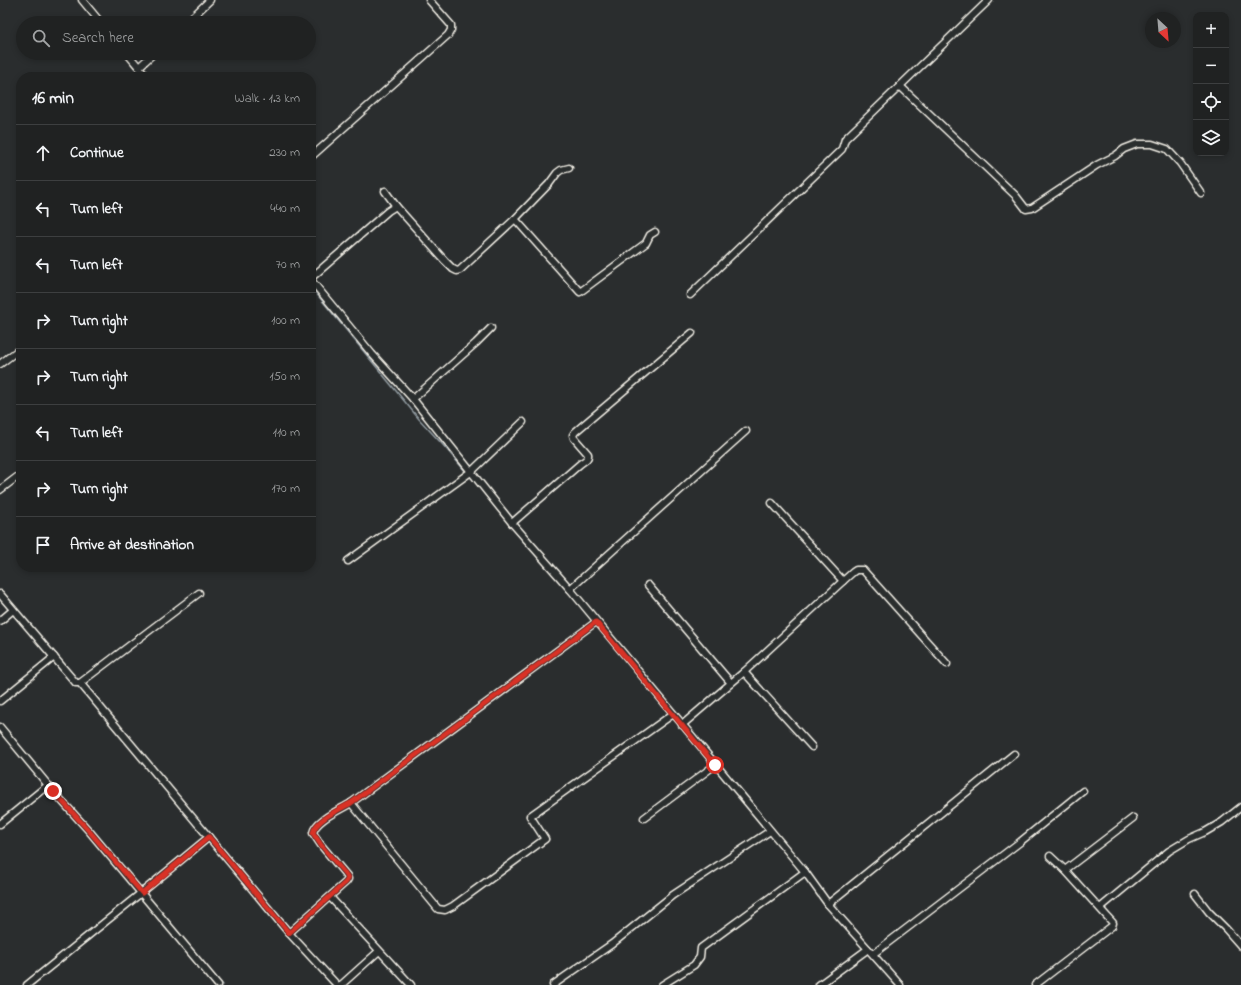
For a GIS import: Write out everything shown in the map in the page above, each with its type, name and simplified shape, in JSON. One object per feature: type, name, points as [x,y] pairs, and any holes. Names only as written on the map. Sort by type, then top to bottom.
[{"type":"street","points":[[82,0],[95,16]]},
{"type":"street","points":[[193,16],[210,0]]},
{"type":"street","points":[[316,153],[448,35],[451,30],[451,25],[429,0]]},
{"type":"street","points":[[690,295],[842,149],[845,139],[989,0]]},
{"type":"street","points":[[133,60],[143,72]]},
{"type":"street","points":[[139,67],[146,60]]},
{"type":"street","points":[[900,86],[1016,196],[1026,209],[1032,208],[1097,165],[1116,156],[1124,149],[1136,144],[1152,144],[1167,149],[1180,163],[1201,193]]},
{"type":"street","points":[[385,191],[396,206],[450,266],[457,271],[515,219],[549,184],[557,173],[561,170],[569,168]]},
{"type":"street","points":[[316,275],[388,210],[396,206]]},
{"type":"street","points":[[515,219],[580,292],[646,243],[650,235],[655,232]]},
{"type":"street","points":[[316,285],[372,354],[413,399],[512,523],[570,590],[805,872],[828,904],[900,985]]},
{"type":"street","points":[[413,399],[492,328]]},
{"type":"street","points":[[512,523],[586,460],[588,454],[574,438],[573,435],[575,432],[692,333]]},
{"type":"street","points":[[0,364],[16,352]]},
{"type":"street","points":[[348,561],[472,471],[523,422]]},
{"type":"street","points":[[570,590],[746,431]]},
{"type":"street","points":[[0,490],[16,478]]},
{"type":"street","points":[[772,503],[842,581]]},
{"type":"street","points":[[682,725],[731,684],[842,581],[856,570],[863,570],[947,664]]},
{"type":"street","points":[[648,585],[731,684]]},
{"type":"street","points":[[80,683],[199,593]]},
{"type":"street","points":[[0,594],[76,683],[80,683],[289,933],[337,985]]},
{"type":"street","points":[[0,621],[13,610]]},
{"type":"street","points":[[289,933],[348,879],[313,833],[318,823],[351,803],[596,622]]},
{"type":"street","points":[[0,701],[54,657]]},
{"type":"street","points":[[744,672],[812,747]]},
{"type":"street","points":[[351,803],[438,909],[445,910],[545,839],[530,816],[673,714]]},
{"type":"street","points":[[0,727],[48,785],[142,893],[218,985]]},
{"type":"street","points":[[828,904],[1014,754]]},
{"type":"street","points":[[644,818],[715,765]]},
{"type":"street","points":[[0,824],[48,785]]},
{"type":"street","points":[[820,985],[870,951],[1020,842],[1083,791]]},
{"type":"street","points":[[1100,908],[1169,851],[1222,822],[1241,807]]},
{"type":"street","points":[[1065,870],[1133,818]]},
{"type":"street","points":[[553,985],[612,944],[673,895],[770,831]]},
{"type":"street","points":[[27,985],[209,837]]},
{"type":"street","points":[[1035,985],[1112,926],[1113,923],[1065,870],[1050,856]]},
{"type":"street","points":[[662,985],[694,965],[700,957],[701,948],[805,872]]},
{"type":"street","points":[[1195,894],[1209,912],[1241,946]]},
{"type":"street","points":[[330,897],[411,985]]},
{"type":"street","points":[[341,985],[379,951]]},
{"type":"waterway","points":[[316,293],[419,419],[466,472]]},
{"type":"waterway","points":[[410,400],[433,429]]},
{"type":"waterway","points":[[202,824],[248,877],[259,893]]},
{"type":"waterway","points":[[112,864],[125,879]]},
{"type":"waterway","points":[[133,903],[139,899]]},
{"type":"waterway","points":[[264,899],[288,927]]},
{"type":"waterway","points":[[67,956],[105,926]]},
{"type":"waterway","points":[[32,985],[60,962]]},
{"type":"waterway","points":[[212,973],[223,985]]},
{"type":"waterway","points":[[329,981],[333,985]]},
{"type":"route","points":[[53,791],[142,893],[209,837],[289,933],[348,879],[313,833],[318,823],[351,803],[596,622],[715,765]]}]
